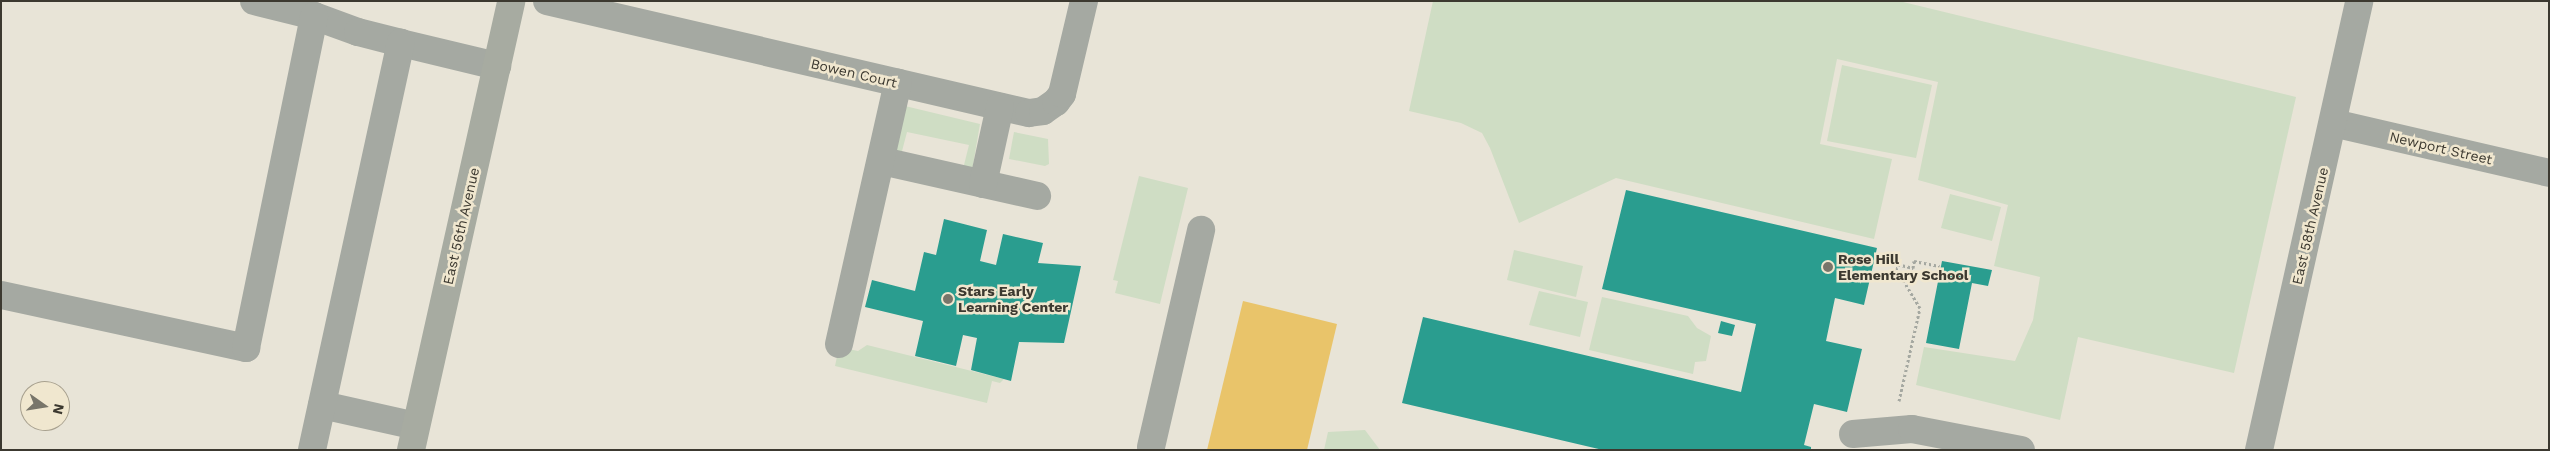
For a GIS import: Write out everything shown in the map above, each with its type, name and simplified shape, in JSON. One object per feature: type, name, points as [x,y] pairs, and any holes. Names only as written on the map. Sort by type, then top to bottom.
[{"type":"main road","name":"East 56th Avenue","points":[[413,438],[498,66],[511,1]]},
{"type":"street","points":[[254,1],[314,16],[358,32],[401,44],[498,66]]},
{"type":"street","name":"Bowen Court","points":[[547,1],[603,8],[898,83],[1028,113],[1039,113],[1056,102],[1062,94],[1084,1]]},
{"type":"street","name":"East 58th Avenue","points":[[2259,450],[2359,1]]},
{"type":"street","points":[[1,295],[246,348],[314,16]]},
{"type":"street","points":[[312,450],[401,44]]},
{"type":"street","points":[[839,344],[882,161],[898,83]]},
{"type":"street","points":[[983,184],[1000,107]]},
{"type":"street","name":"Newport Street","points":[[2333,123],[2549,173]]},
{"type":"street","points":[[882,161],[1038,196]]},
{"type":"street","points":[[1151,447],[1201,230]]},
{"type":"street","points":[[322,405],[413,438]]},
{"type":"street","points":[[1853,434],[1912,429],[2021,450]]},
{"type":"path","points":[[1892,431],[1920,308],[1893,263],[1913,268],[1914,261],[1940,266]]},
{"type":"green space","points":[[1433,1],[1899,1],[2296,97],[2234,373],[2078,337],[2060,420],[1916,385],[1924,347],[2015,361],[2033,320],[2040,277],[1994,266],[2008,205],[1918,180],[1938,82],[1837,59],[1820,144],[1892,159],[1874,239],[1616,178],[1519,223],[1490,148],[1482,133],[1461,123],[1409,111]]},
{"type":"green space","points":[[1842,65],[1932,85],[1916,158],[1827,141]]},
{"type":"green space","points":[[905,106],[980,124],[972,171],[963,169],[969,145],[907,132],[901,155],[894,153]]},
{"type":"green space","points":[[1014,132],[1048,139],[1049,164],[1045,166],[1009,159]]},
{"type":"green space","points":[[1139,176],[1188,188],[1160,304],[1115,293],[1118,281],[1113,280]]},
{"type":"green space","points":[[1950,194],[2001,207],[1992,241],[1941,228]]},
{"type":"green space","points":[[1514,250],[1583,266],[1576,297],[1507,280]]},
{"type":"green space","points":[[1539,291],[1588,302],[1580,337],[1529,325]]},
{"type":"green space","points":[[1602,297],[1688,316],[1697,328],[1711,336],[1706,361],[1695,362],[1693,374],[1589,350]]},
{"type":"green space","points":[[867,345],[1004,379],[1000,383],[992,381],[987,403],[835,366],[839,347],[858,351]]},
{"type":"green space","points":[[1365,430],[1380,450],[1324,450],[1328,432]]},
{"type":"building: Homes","points":[[1243,301],[1337,324],[1307,450],[1207,450]]},
{"type":"building: Schools","points":[[1626,190],[1877,248],[1864,305],[1835,298],[1826,341],[1862,349],[1847,412],[1814,404],[1804,445],[1811,447],[1811,450],[1603,450],[1402,403],[1423,317],[1741,392],[1756,324],[1602,289]]},
{"type":"building: Schools","name":"Stars Early Learning Center","points":[[944,219],[987,230],[980,261],[996,265],[1003,234],[1043,243],[1038,263],[1081,266],[1064,343],[1019,342],[1011,381],[971,370],[977,338],[963,335],[956,366],[915,356],[923,321],[865,307],[872,280],[915,291],[924,252],[936,255]]},
{"type":"building: Schools","points":[[1942,261],[1992,270],[1988,286],[1972,283],[1959,349],[1926,343]]},
{"type":"building: Schools","points":[[1721,321],[1735,325],[1732,336],[1718,333]]},
{"type":"place","name":"Rose Hill Elementary School","points":[[1828,267]]},
{"type":"place","name":"Stars Early Learning Center","points":[[948,299]]}]
